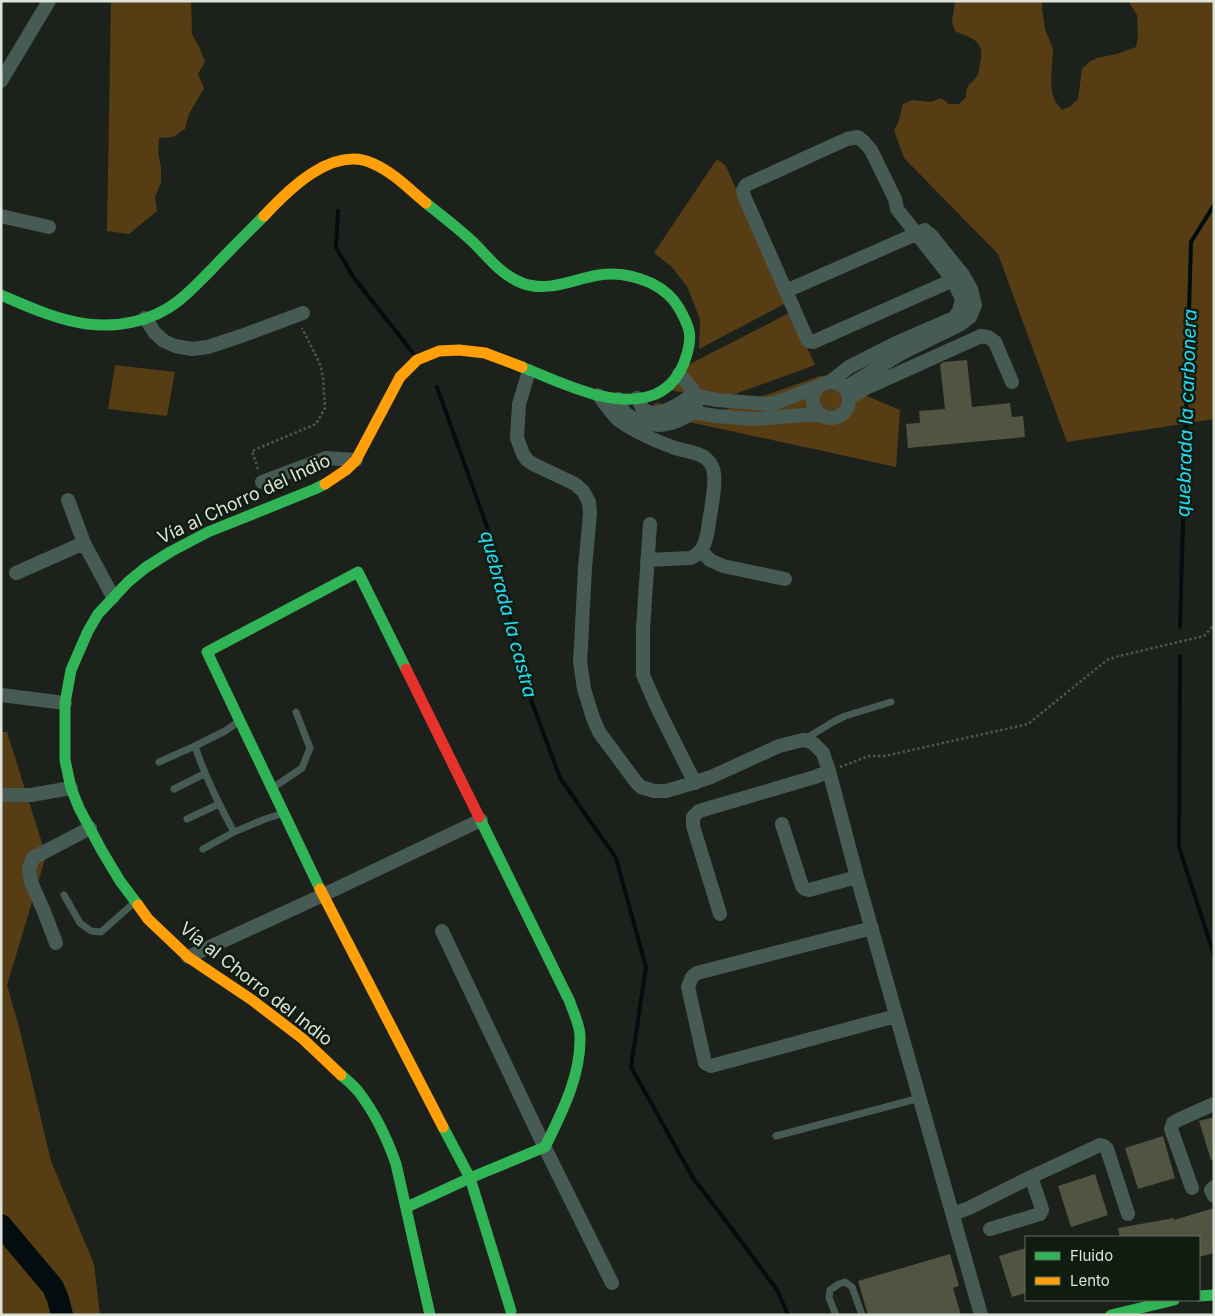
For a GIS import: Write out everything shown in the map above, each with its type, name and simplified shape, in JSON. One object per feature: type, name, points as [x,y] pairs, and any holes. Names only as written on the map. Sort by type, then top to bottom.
[{"type":"street","points":[[1,81],[49,1]]},
{"type":"street","points":[[822,415],[818,412],[814,396],[824,384],[849,367],[961,324],[970,317],[975,305],[971,289],[958,278],[922,232],[904,203],[895,199],[871,150],[858,138],[847,139],[746,185],[743,190],[744,196],[808,341],[813,342],[958,278]]},
{"type":"street","name":"Vía al Chorro del Indio","points":[[1,295],[50,315],[90,324],[111,326],[156,314],[178,301],[215,266],[272,206],[298,184],[317,169],[349,157],[362,159],[389,172],[468,237],[506,274],[526,285],[546,287],[599,276],[615,274],[632,276],[645,280],[673,298],[684,317],[691,338],[681,371],[667,388],[652,395],[637,398],[618,399],[586,392],[485,353],[459,350],[439,351],[417,360],[400,377],[356,460],[346,470],[315,489],[208,532],[145,568],[112,597],[98,614],[79,649],[71,670],[65,703],[65,760],[71,788],[79,808],[106,859],[148,919],[188,957],[252,1000],[303,1039],[357,1090],[378,1122],[390,1146],[407,1207],[428,1314]]},
{"type":"street","points":[[1,216],[49,227]]},
{"type":"street","points":[[786,291],[922,232]]},
{"type":"street","points":[[145,318],[164,341],[175,346],[192,349],[208,347],[299,314]]},
{"type":"street","points":[[847,393],[877,383],[980,336],[995,342],[1012,382]]},
{"type":"street","points":[[847,393],[897,349]]},
{"type":"street","points":[[529,371],[520,404],[517,438],[527,460],[579,488],[586,496],[590,508],[584,567],[580,661],[584,689],[599,732],[631,777],[641,787],[660,792],[695,783],[791,742],[809,741],[823,753],[981,1315]]},
{"type":"street","points":[[618,399],[624,412],[641,422],[658,425],[669,424],[690,415],[696,407],[695,394],[679,374]]},
{"type":"street","points":[[692,412],[716,416],[755,418],[822,415],[833,418],[839,416],[847,409],[847,393],[835,382],[824,384],[776,403],[766,404],[717,400],[695,394]]},
{"type":"street","points":[[637,398],[643,409],[652,412],[662,412],[684,402],[695,394]]},
{"type":"street","points":[[598,395],[619,421],[642,434],[674,448],[702,456],[711,464],[715,475],[706,538],[701,551],[691,558],[647,560]]},
{"type":"street","points":[[262,482],[326,458],[356,460]]},
{"type":"street","points":[[68,500],[84,543],[112,597]]},
{"type":"street","points":[[650,524],[643,630],[643,675],[695,783]]},
{"type":"street","points":[[16,573],[84,543]]},
{"type":"street","points":[[701,551],[710,560],[723,566],[785,579]]},
{"type":"street","points":[[407,1207],[470,1178],[545,1146],[563,1110],[577,1069],[580,1034],[570,1002],[358,572],[207,652],[323,895],[470,1178],[511,1311]]},
{"type":"street","points":[[1,695],[65,703]]},
{"type":"street","points":[[720,914],[693,826],[693,817],[699,811],[815,777],[829,771]]},
{"type":"street","points":[[1,795],[31,795],[71,788]]},
{"type":"street","points":[[188,957],[481,820]]},
{"type":"street","points":[[782,824],[802,886],[805,889],[809,890],[857,877]]},
{"type":"street","points":[[56,943],[31,882],[28,869],[33,858],[90,828]]},
{"type":"street","points":[[872,928],[697,973],[692,977],[688,987],[705,1063],[711,1066],[896,1016]]},
{"type":"street","points":[[442,931],[612,1283]]},
{"type":"street","points":[[1192,1188],[1171,1130],[1173,1123],[1214,1104]]},
{"type":"street","points":[[953,1214],[1100,1145],[1107,1149],[1128,1214]]},
{"type":"street","points":[[990,1229],[1040,1214],[1042,1206],[1031,1177]]},
{"type":"street","points":[[1214,1187],[1211,1190],[1214,1196]]},
{"type":"street","points":[[1200,1296],[1214,1295]]},
{"type":"street","points":[[1111,1315],[1170,1301]]},
{"type":"lane","points":[[803,740],[845,716],[891,702]]},
{"type":"lane","points":[[272,788],[302,768],[310,748],[296,712]]},
{"type":"lane","points":[[159,762],[225,731],[240,721]]},
{"type":"lane","points":[[195,746],[204,774],[234,832]]},
{"type":"lane","points":[[174,789],[204,774]]},
{"type":"lane","points":[[188,819],[219,804]]},
{"type":"lane","points":[[203,849],[234,832],[284,813]]},
{"type":"lane","points":[[64,895],[80,923],[91,932],[101,932],[135,902]]},
{"type":"lane","points":[[776,1136],[920,1098]]},
{"type":"lane","points":[[836,1315],[829,1298],[830,1290],[844,1282],[852,1287],[862,1315]]},
{"type":"path","points":[[262,482],[252,451],[316,424],[325,408],[323,377],[320,364],[299,314]]},
{"type":"path","points":[[829,771],[869,756],[885,756],[1028,724],[1108,660],[1204,636],[1214,625]]},
{"type":"shaded area","points":[[111,1],[191,1],[192,34],[205,62],[198,74],[204,88],[189,114],[185,129],[173,137],[159,138],[158,152],[161,182],[155,197],[157,211],[129,234],[107,231]]},
{"type":"shaded area","points":[[955,1],[1042,1],[1045,29],[1053,49],[1052,92],[1055,101],[1062,110],[1071,106],[1078,99],[1082,69],[1089,62],[1136,47],[1138,36],[1137,15],[1128,1],[1214,1],[1214,419],[1067,442],[998,254],[904,158],[894,130],[903,104],[912,100],[931,102],[941,98],[949,104],[959,104],[966,97],[968,86],[978,74],[981,49],[976,41],[955,31],[952,22]]},
{"type":"shaded area","points":[[717,159],[726,166],[786,303],[699,349],[700,320],[688,288],[672,267],[654,253]]},
{"type":"shaded area","points":[[791,312],[815,365],[721,399],[669,390],[686,366]]},
{"type":"shaded area","points":[[115,365],[175,372],[167,416],[108,409]]},
{"type":"shaded area","points":[[820,376],[900,410],[896,467],[643,412],[656,403],[721,411]]},
{"type":"shaded area","points":[[1,732],[7,732],[46,856],[7,985],[51,1161],[94,1264],[100,1315],[1,1315]]},
{"type":"building","points":[[967,360],[972,407],[1010,403],[1012,417],[1023,416],[1025,437],[908,448],[906,424],[920,423],[919,411],[945,409],[940,364]]},
{"type":"building","points":[[1214,1117],[1214,1160],[1211,1160],[1199,1121]]},
{"type":"building","points":[[1163,1136],[1175,1178],[1138,1189],[1125,1148]]},
{"type":"building","points":[[1095,1174],[1108,1215],[1071,1227],[1058,1186]]},
{"type":"building","points":[[1214,1208],[1214,1253],[1200,1257],[1200,1236],[1120,1236],[1118,1228],[1174,1218],[1174,1220]]},
{"type":"building","points":[[1025,1248],[1025,1293],[1012,1297],[999,1256]]},
{"type":"building","points":[[950,1254],[959,1286],[953,1288],[961,1315],[868,1315],[858,1281]]},
{"type":"waterway","name":"quebrada la carbonera","points":[[1180,627],[1191,242],[1214,205]]},
{"type":"waterway","name":"quebrada la castra","points":[[338,211],[336,248],[354,278],[413,353]]},
{"type":"waterway","name":"quebrada la castra","points":[[437,387],[500,563],[519,667],[560,778],[616,858],[646,967],[631,1067],[693,1178],[777,1290],[788,1315]]},
{"type":"waterway","name":"quebrada la carbonera","points":[[1180,656],[1179,847],[1214,955]]},
{"type":"waterway","points":[[1,1225],[53,1287],[62,1315]]},
{"type":"traffic: fast","points":[[426,203],[473,242],[495,265],[514,280],[542,287],[606,274],[619,274],[639,278],[655,285],[670,296],[688,326],[690,337],[686,357],[675,379],[656,394],[640,398],[606,397],[570,387],[522,367]]},
{"type":"traffic: fast","points":[[1,295],[54,316],[76,322],[99,325],[135,322],[167,309],[186,295],[264,216]]},
{"type":"traffic: fast","points":[[138,905],[120,881],[79,808],[71,788],[65,760],[65,703],[71,670],[88,631],[98,614],[128,582],[145,568],[170,552],[208,532],[325,484]]},
{"type":"traffic: fast","points":[[320,889],[207,652],[358,572],[406,669]]},
{"type":"traffic: fast","points":[[407,1207],[545,1147],[569,1093],[577,1065],[580,1032],[570,1002],[479,817]]},
{"type":"traffic: fast","points":[[341,1075],[356,1089],[370,1108],[385,1135],[396,1164],[430,1315]]},
{"type":"traffic: fast","points":[[443,1127],[470,1178],[511,1311]]},
{"type":"traffic: fast","points":[[1200,1296],[1214,1295]]},
{"type":"traffic: fast","points":[[1111,1315],[1170,1301]]},
{"type":"traffic: slow","points":[[264,216],[299,182],[313,172],[343,160],[359,159],[374,164],[395,177],[426,203]]},
{"type":"traffic: slow","points":[[325,484],[346,470],[356,460],[400,377],[417,360],[439,351],[459,350],[485,353],[522,367]]},
{"type":"traffic: slow","points":[[320,889],[443,1127]]},
{"type":"traffic: slow","points":[[138,905],[148,919],[188,957],[252,1000],[303,1039],[341,1075]]},
{"type":"traffic: jam","points":[[406,669],[479,817]]}]
